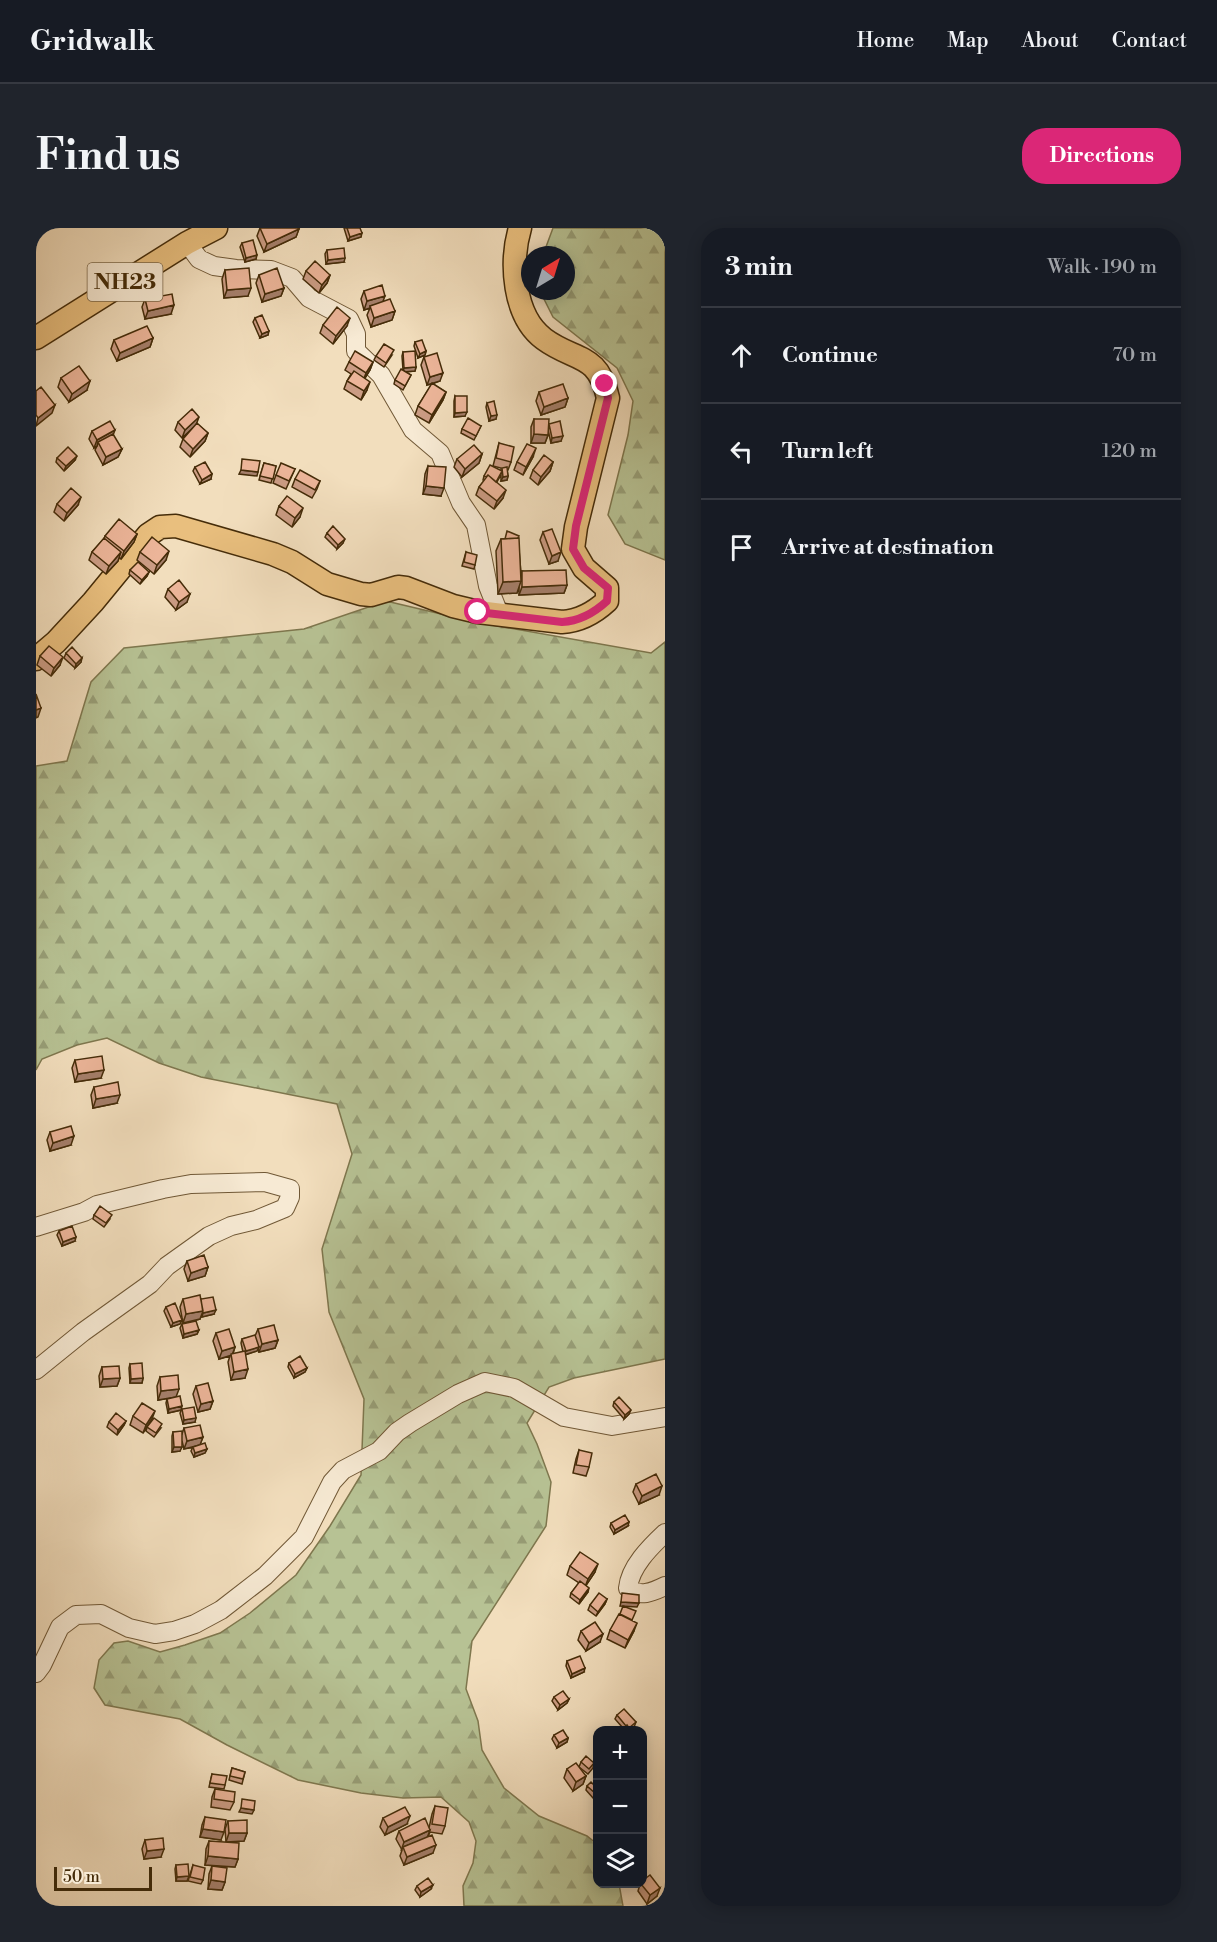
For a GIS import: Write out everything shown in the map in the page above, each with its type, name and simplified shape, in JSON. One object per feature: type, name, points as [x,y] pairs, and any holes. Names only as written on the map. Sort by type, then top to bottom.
[{"type":"main road","name":"NH23","points":[[36,338],[187,243],[216,228]]},
{"type":"main road","points":[[36,659],[56,642],[93,602],[148,535],[160,527],[176,526],[273,554],[292,562],[327,584],[361,594],[371,595],[398,587],[406,588],[453,606],[500,616],[562,622],[573,621],[596,611],[607,601],[608,588],[584,568],[573,549],[576,526],[608,398],[605,384],[592,364],[584,358],[558,348],[543,338],[529,321],[519,300],[516,280],[515,256],[520,228]]},
{"type":"street","points":[[187,243],[199,259],[214,266],[271,270],[292,278],[309,298],[349,319],[356,334],[356,351],[381,375],[413,430],[440,453],[461,503],[476,525],[488,586],[500,616]]},
{"type":"street","points":[[36,1227],[84,1212],[97,1204],[163,1188],[191,1184],[266,1182],[290,1189],[290,1197],[285,1208],[209,1236],[167,1266],[150,1284],[83,1332],[36,1370]]},
{"type":"street","points":[[36,1672],[42,1665],[60,1627],[76,1615],[101,1614],[129,1628],[155,1634],[195,1624],[221,1610],[265,1576],[304,1537],[332,1482],[343,1470],[379,1451],[397,1432],[410,1423],[458,1394],[486,1382],[514,1388],[564,1417],[612,1426],[665,1417]]},
{"type":"street","points":[[665,1533],[656,1540],[629,1575],[628,1588],[640,1594],[665,1586]]},
{"type":"green space","points":[[553,228],[665,228],[665,560],[625,544],[608,515],[628,435],[633,401],[617,368],[553,317],[544,300],[575,300],[575,246],[546,246]]},
{"type":"green space","points":[[386,601],[475,622],[651,653],[665,642],[665,1359],[574,1378],[549,1387],[527,1423],[551,1482],[546,1526],[472,1641],[466,1689],[478,1721],[482,1750],[504,1788],[539,1816],[587,1836],[593,1841],[593,1888],[620,1888],[623,1906],[464,1906],[463,1886],[473,1863],[476,1841],[469,1822],[441,1797],[403,1798],[361,1793],[298,1780],[180,1719],[105,1705],[94,1688],[99,1660],[114,1643],[128,1641],[160,1652],[220,1633],[250,1613],[296,1575],[330,1526],[361,1475],[364,1399],[329,1312],[322,1249],[352,1154],[337,1104],[201,1077],[159,1063],[107,1038],[77,1045],[42,1059],[36,1070],[36,766],[67,761],[91,682],[124,648],[304,629]]},
{"type":"building","points":[[260,228],[299,228],[299,229],[267,244]]},
{"type":"building","points":[[347,228],[360,228],[362,233],[350,237]]},
{"type":"building","points":[[253,240],[257,255],[246,258],[242,243]]},
{"type":"building","points":[[344,248],[345,258],[328,260],[327,250]]},
{"type":"building","points":[[315,261],[330,275],[322,285],[306,271]]},
{"type":"building","points":[[249,268],[251,288],[227,290],[225,270]]},
{"type":"building","points":[[277,268],[284,288],[265,294],[259,275]]},
{"type":"building","points":[[382,285],[385,296],[367,301],[364,291]]},
{"type":"building","points":[[172,294],[174,305],[148,311],[145,299]]},
{"type":"building","points":[[390,299],[395,311],[374,318],[370,306]]},
{"type":"building","points":[[337,307],[350,318],[336,336],[323,325]]},
{"type":"building","points":[[262,315],[269,331],[262,334],[255,318]]},
{"type":"building","points":[[147,326],[153,338],[120,353],[114,340]]},
{"type":"building","points":[[422,340],[426,351],[420,354],[415,342]]},
{"type":"building","points":[[384,344],[394,350],[386,363],[376,356]]},
{"type":"building","points":[[355,351],[373,362],[366,373],[349,362]]},
{"type":"building","points":[[415,351],[416,367],[404,368],[403,352]]},
{"type":"building","points":[[437,353],[443,373],[430,377],[424,357]]},
{"type":"building","points":[[79,366],[90,381],[72,394],[61,378]]},
{"type":"building","points":[[401,369],[411,375],[405,386],[395,380]]},
{"type":"building","points":[[354,371],[370,382],[364,391],[347,381]]},
{"type":"building","points":[[432,383],[446,392],[432,415],[418,406]]},
{"type":"building","points":[[563,384],[568,398],[544,407],[539,392]]},
{"type":"building","points":[[41,387],[55,405],[38,418],[36,391]]},
{"type":"building","points":[[455,396],[467,396],[467,412],[455,413]]},
{"type":"building","points":[[494,401],[497,415],[491,416],[487,403]]},
{"type":"building","points":[[192,409],[199,417],[185,430],[178,422]]},
{"type":"building","points":[[468,418],[481,426],[476,436],[462,429]]},
{"type":"building","points":[[534,419],[549,419],[548,435],[534,434]]},
{"type":"building","points":[[110,421],[115,430],[97,440],[92,431]]},
{"type":"building","points":[[560,421],[563,436],[552,438],[549,424]]},
{"type":"building","points":[[197,423],[208,433],[193,449],[183,439]]},
{"type":"building","points":[[113,434],[122,449],[106,457],[98,442]]},
{"type":"building","points":[[499,443],[514,447],[511,462],[496,458]]},
{"type":"building","points":[[527,444],[536,448],[526,467],[517,462]]},
{"type":"building","points":[[474,445],[482,454],[465,469],[457,459]]},
{"type":"building","points":[[68,447],[77,456],[66,466],[57,458]]},
{"type":"building","points":[[544,455],[553,462],[541,477],[533,470]]},
{"type":"building","points":[[242,459],[260,461],[258,472],[241,470]]},
{"type":"building","points":[[205,462],[212,474],[202,480],[195,467]]},
{"type":"building","points":[[264,463],[276,466],[273,479],[260,476]]},
{"type":"building","points":[[281,463],[295,469],[289,481],[276,475]]},
{"type":"building","points":[[490,465],[502,471],[496,482],[488,475],[484,476]]},
{"type":"building","points":[[428,466],[446,467],[444,488],[426,486]]},
{"type":"building","points":[[507,467],[508,476],[503,477],[502,468]]},
{"type":"building","points":[[300,470],[320,481],[315,490],[295,479]]},
{"type":"building","points":[[488,475],[506,490],[497,501],[479,487]]},
{"type":"building","points":[[71,488],[81,497],[67,513],[57,504]]},
{"type":"building","points":[[287,496],[303,508],[295,518],[279,506]]},
{"type":"building","points":[[119,519],[137,534],[124,551],[105,536]]},
{"type":"building","points":[[333,526],[345,539],[338,545],[327,533]]},
{"type":"building","points":[[552,529],[561,552],[552,556],[543,532]]},
{"type":"building","points":[[507,531],[519,536],[518,538],[505,539]]},
{"type":"building","points":[[152,537],[169,551],[157,565],[140,552]]},
{"type":"building","points":[[104,538],[121,552],[109,566],[92,552]]},
{"type":"building","points":[[519,538],[521,581],[503,582],[501,539]]},
{"type":"building","points":[[466,552],[477,555],[475,565],[464,562]]},
{"type":"building","points":[[138,562],[149,572],[142,580],[130,570]]},
{"type":"building","points":[[566,570],[567,585],[522,587],[522,571]]},
{"type":"building","points":[[179,580],[190,594],[179,602],[168,589]]},
{"type":"building","points":[[49,646],[63,657],[54,668],[40,656]]},
{"type":"building","points":[[72,647],[82,658],[76,664],[66,653]]},
{"type":"building","points":[[36,694],[41,708],[36,710]]},
{"type":"building","points":[[102,1056],[104,1070],[78,1074],[75,1060]]},
{"type":"building","points":[[118,1082],[120,1095],[96,1099],[94,1087]]},
{"type":"building","points":[[71,1126],[74,1136],[53,1143],[50,1132]]},
{"type":"building","points":[[100,1206],[112,1215],[106,1223],[94,1215]]},
{"type":"building","points":[[72,1226],[76,1237],[63,1242],[59,1231]]},
{"type":"building","points":[[204,1255],[208,1267],[191,1273],[187,1261]]},
{"type":"building","points":[[200,1295],[203,1311],[186,1314],[183,1299]]},
{"type":"building","points":[[213,1297],[216,1310],[203,1313],[201,1299]]},
{"type":"building","points":[[175,1303],[182,1320],[173,1323],[166,1307]]},
{"type":"building","points":[[196,1321],[199,1330],[184,1334],[182,1324]]},
{"type":"building","points":[[274,1325],[278,1340],[262,1344],[258,1329]]},
{"type":"building","points":[[229,1329],[235,1347],[222,1351],[216,1333]]},
{"type":"building","points":[[255,1335],[259,1347],[246,1351],[242,1339]]},
{"type":"building","points":[[245,1351],[248,1369],[234,1372],[231,1354]]},
{"type":"building","points":[[300,1356],[307,1368],[295,1374],[289,1363]]},
{"type":"building","points":[[142,1363],[143,1378],[131,1379],[130,1364]]},
{"type":"building","points":[[119,1366],[120,1378],[103,1379],[102,1367]]},
{"type":"building","points":[[178,1375],[179,1389],[161,1391],[160,1377]]},
{"type":"building","points":[[208,1383],[213,1401],[201,1404],[196,1386]]},
{"type":"building","points":[[180,1396],[182,1406],[169,1409],[167,1399]]},
{"type":"building","points":[[619,1397],[631,1410],[625,1415],[614,1402]]},
{"type":"building","points":[[142,1403],[155,1411],[146,1425],[133,1416]]},
{"type":"building","points":[[194,1407],[196,1418],[184,1420],[182,1409]]},
{"type":"building","points":[[116,1413],[126,1421],[118,1430],[109,1422]]},
{"type":"building","points":[[154,1418],[162,1424],[156,1433],[147,1427]]},
{"type":"building","points":[[200,1425],[203,1437],[187,1441],[184,1428]]},
{"type":"building","points":[[182,1431],[182,1447],[174,1447],[173,1432]]},
{"type":"building","points":[[205,1443],[207,1449],[195,1453],[193,1447]]},
{"type":"building","points":[[579,1450],[592,1453],[589,1467],[576,1465]]},
{"type":"building","points":[[656,1474],[662,1486],[642,1496],[636,1484]]},
{"type":"building","points":[[625,1515],[629,1522],[615,1530],[611,1523]]},
{"type":"building","points":[[580,1552],[598,1564],[588,1579],[570,1566]]},
{"type":"building","points":[[580,1581],[589,1588],[580,1600],[571,1593]]},
{"type":"building","points":[[599,1593],[607,1599],[598,1612],[590,1605]]},
{"type":"building","points":[[622,1593],[639,1595],[639,1603],[621,1602]]},
{"type":"building","points":[[623,1606],[636,1611],[632,1620],[620,1614]]},
{"type":"building","points":[[619,1614],[637,1623],[628,1640],[610,1630]]},
{"type":"building","points":[[595,1622],[603,1634],[589,1643],[581,1631]]},
{"type":"building","points":[[580,1656],[585,1668],[572,1674],[567,1661]]},
{"type":"building","points":[[563,1691],[569,1699],[560,1705],[554,1697]]},
{"type":"building","points":[[624,1709],[636,1722],[631,1726],[626,1726],[617,1715]]},
{"type":"building","points":[[563,1730],[568,1738],[559,1743],[554,1735]]},
{"type":"building","points":[[586,1756],[593,1764],[589,1769],[581,1762]]},
{"type":"building","points":[[576,1763],[586,1776],[576,1782],[567,1769]]},
{"type":"building","points":[[232,1768],[245,1772],[243,1779],[230,1776]]},
{"type":"building","points":[[212,1774],[227,1776],[225,1785],[210,1783]]},
{"type":"building","points":[[591,1782],[593,1791],[587,1786]]},
{"type":"building","points":[[215,1789],[235,1792],[234,1802],[214,1799]]},
{"type":"building","points":[[242,1799],[255,1801],[254,1810],[241,1808]]},
{"type":"building","points":[[435,1806],[448,1808],[445,1826],[432,1824]]},
{"type":"building","points":[[405,1807],[410,1816],[388,1827],[383,1818]]},
{"type":"building","points":[[205,1817],[226,1820],[224,1832],[203,1829]]},
{"type":"building","points":[[425,1818],[430,1830],[404,1842],[399,1831]]},
{"type":"building","points":[[247,1820],[247,1833],[229,1833],[228,1821]]},
{"type":"building","points":[[432,1835],[436,1845],[407,1857],[403,1847]]},
{"type":"building","points":[[163,1838],[164,1849],[147,1851],[145,1840]]},
{"type":"building","points":[[209,1841],[239,1843],[238,1859],[208,1856]]},
{"type":"building","points":[[188,1864],[189,1876],[177,1877],[176,1865]]},
{"type":"building","points":[[193,1865],[205,1868],[203,1880],[190,1877]]},
{"type":"building","points":[[212,1866],[227,1868],[225,1882],[211,1880]]},
{"type":"building","points":[[650,1875],[660,1888],[650,1895],[644,1888],[647,1888],[647,1877]]},
{"type":"building","points":[[428,1878],[433,1885],[421,1892],[417,1886]]},
{"type":"route","points":[[478,612],[562,622],[573,621],[596,611],[607,601],[608,588],[584,568],[573,549],[576,526],[608,398],[605,384]]}]
